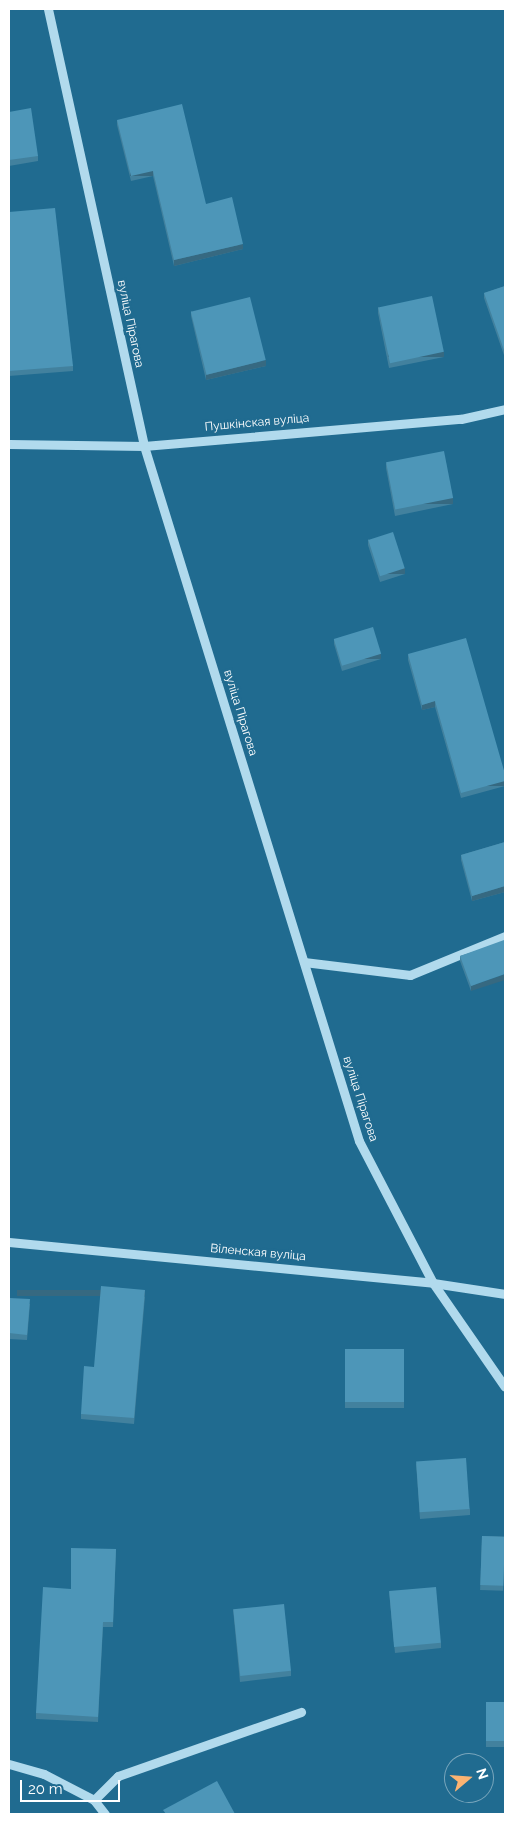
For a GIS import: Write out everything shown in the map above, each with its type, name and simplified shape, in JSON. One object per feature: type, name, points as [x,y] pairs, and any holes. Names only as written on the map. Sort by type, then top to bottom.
[{"type":"street","name":"вуліца Пірагова","points":[[48,9],[144,446],[359,1141],[433,1283],[505,1386]]},
{"type":"street","name":"Пушкінская вуліца","points":[[9,444],[144,446],[461,418],[505,409]]},
{"type":"street","points":[[304,962],[410,975],[505,936]]},
{"type":"street","name":"Віленская вуліца","points":[[9,1242],[433,1283],[505,1294]]},
{"type":"street","points":[[94,1800],[118,1776],[301,1712]]},
{"type":"street","points":[[9,1764],[44,1774],[94,1800],[105,1814]]},
{"type":"building","points":[[182,104],[206,204],[232,197],[243,244],[174,260],[153,171],[131,176],[117,120]]},
{"type":"building","points":[[31,108],[38,156],[9,160],[9,112]]},
{"type":"building","points":[[55,208],[73,366],[9,371],[9,212]]},
{"type":"building","points":[[505,286],[505,353],[484,293]]},
{"type":"building","points":[[432,296],[444,352],[390,363],[378,307]]},
{"type":"building","points":[[250,297],[266,360],[207,375],[191,312]]},
{"type":"building","points":[[444,451],[453,498],[395,509],[386,462]]},
{"type":"building","points":[[393,532],[405,568],[380,576],[368,540]]},
{"type":"building","points":[[373,627],[381,654],[342,666],[334,639]]},
{"type":"building","points":[[466,638],[505,774],[505,781],[461,793],[435,701],[422,705],[408,654]]},
{"type":"building","points":[[505,842],[505,886],[472,896],[461,855]]},
{"type":"building","points":[[504,940],[505,974],[471,986],[460,956]]},
{"type":"building","points":[[101,1286],[145,1290],[134,1418],[81,1414],[84,1366],[94,1367]]},
{"type":"building","points":[[9,1298],[30,1299],[27,1335],[9,1333]]},
{"type":"building","points":[[345,1349],[404,1349],[404,1402],[345,1402]]},
{"type":"building","points":[[466,1458],[470,1509],[420,1512],[416,1461]]},
{"type":"building","points":[[482,1536],[505,1537],[503,1586],[480,1585]]},
{"type":"building","points":[[71,1548],[116,1549],[113,1622],[103,1622],[98,1717],[36,1713],[43,1587],[71,1589]]},
{"type":"building","points":[[436,1587],[441,1643],[394,1647],[389,1591]]},
{"type":"building","points":[[284,1604],[291,1671],[240,1676],[233,1609]]},
{"type":"building","points":[[486,1702],[505,1702],[505,1741],[486,1741]]},
{"type":"building","points":[[217,1781],[235,1814],[166,1814],[163,1810]]}]
